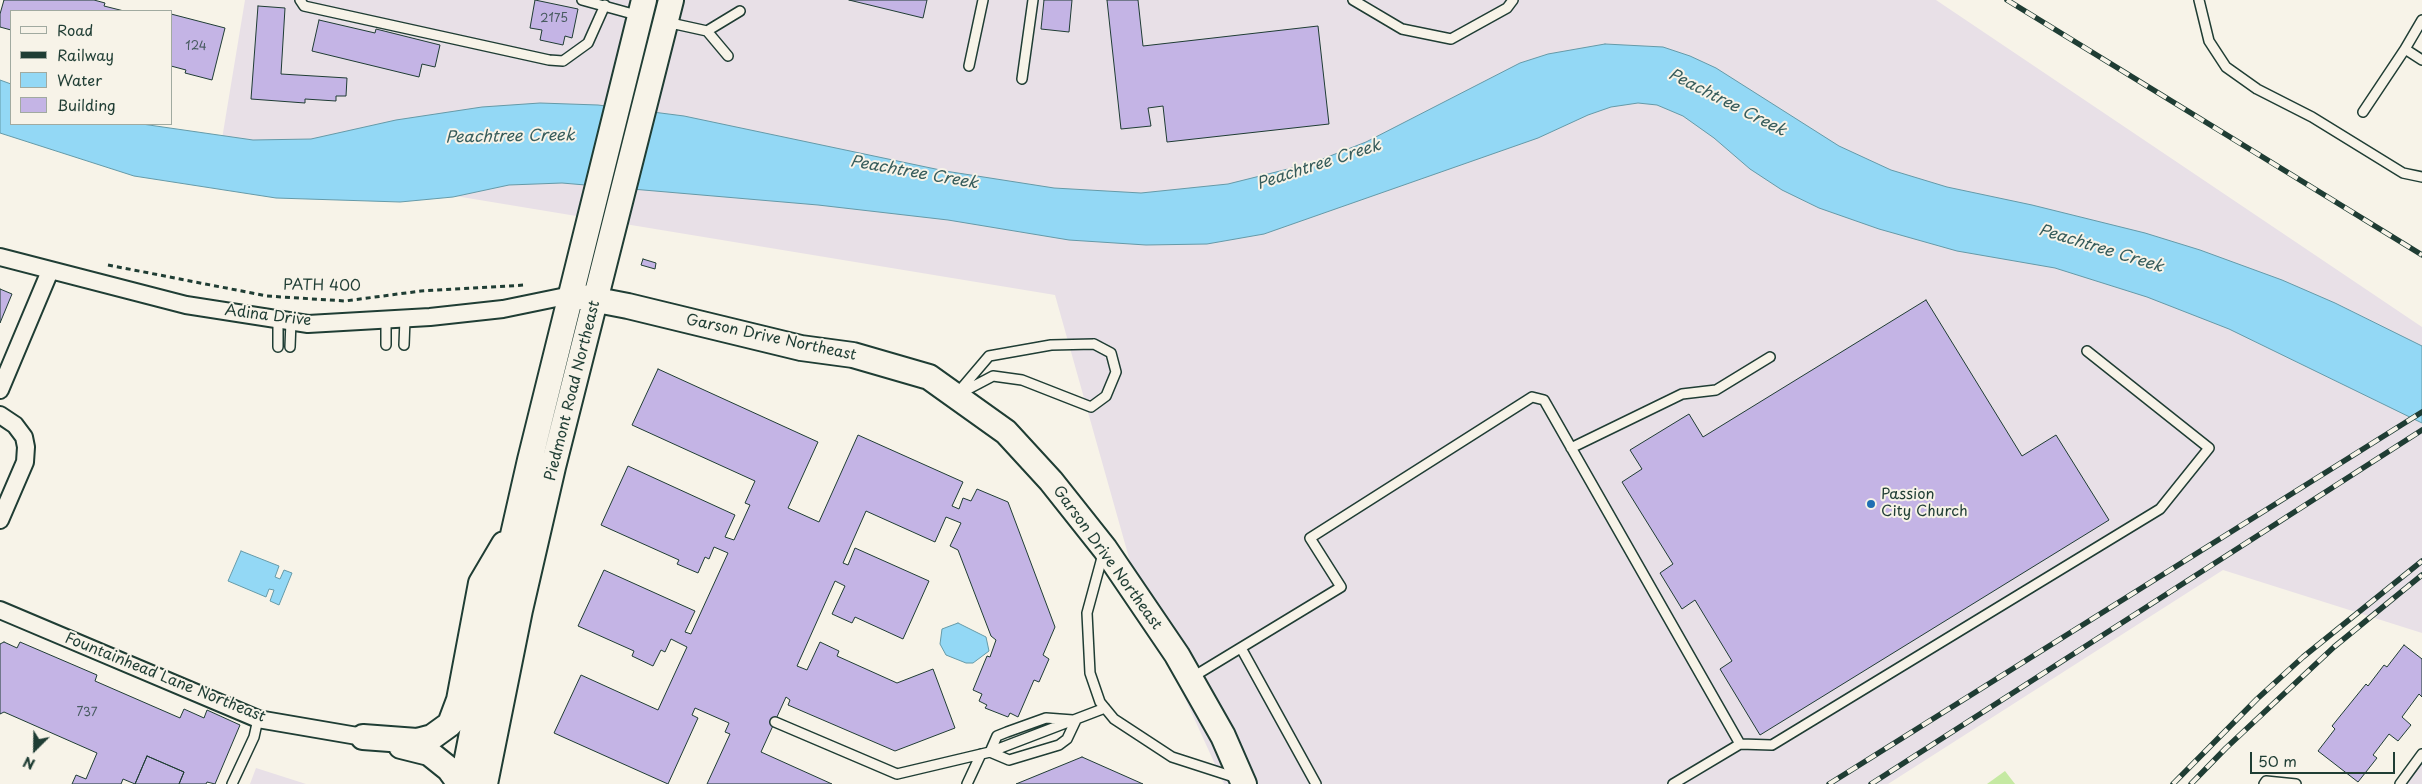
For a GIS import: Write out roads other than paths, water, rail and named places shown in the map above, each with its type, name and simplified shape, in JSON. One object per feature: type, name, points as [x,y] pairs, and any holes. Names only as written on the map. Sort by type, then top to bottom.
[{"type":"main road","name":"Piedmont Road Northeast","points":[[461,784],[515,525],[642,8]]},
{"type":"main road","name":"Piedmont Road Northeast","points":[[485,784],[522,600],[595,300],[669,11]]},
{"type":"main road","name":"Garson Drive Northeast","points":[[571,296],[801,348],[853,355],[929,377],[1006,432],[1051,481],[1104,549],[1177,655],[1223,736],[1242,781]]},
{"type":"main road","points":[[363,737],[417,741],[432,737],[450,724],[459,700],[480,583],[515,525]]},
{"type":"main road","points":[[363,737],[429,753],[449,769],[461,784]]},
{"type":"street","name":"Adina Drive","points":[[0,257],[186,305],[308,324],[405,319],[503,309],[571,296]]},
{"type":"street","points":[[0,390],[50,271]]},
{"type":"street","points":[[0,415],[15,425],[24,436],[26,447],[24,462],[0,520]]},
{"type":"street","name":"Fountainhead Lane Northeast","points":[[0,610],[258,719],[363,737]]},
{"type":"lane","points":[[300,0],[304,6],[548,60],[563,61],[588,43],[605,5]]},
{"type":"lane","points":[[582,0],[605,5],[642,8]]},
{"type":"lane","points":[[969,66],[983,0]]},
{"type":"lane","points":[[1022,79],[1033,0]]},
{"type":"lane","points":[[1353,0],[1402,30],[1451,38],[1507,8],[1513,0]]},
{"type":"lane","points":[[2199,0],[2209,41],[2226,67],[2256,89],[2312,117],[2403,172],[2422,177]]},
{"type":"lane","points":[[669,11],[707,31],[728,56]]},
{"type":"lane","points":[[707,31],[740,11]]},
{"type":"lane","points":[[2363,112],[2422,20]]},
{"type":"lane","points":[[2405,49],[2422,60]]},
{"type":"lane","points":[[404,346],[405,319]]},
{"type":"lane","points":[[284,320],[290,347]]},
{"type":"lane","points":[[278,347],[284,320]]},
{"type":"lane","points":[[386,320],[386,345]]},
{"type":"lane","points":[[1094,344],[1111,352],[1116,372],[1106,396],[1091,407],[1022,380],[993,376],[955,396],[988,356],[1051,345],[1094,344]]},
{"type":"lane","points":[[1673,784],[1740,744],[1772,745],[2160,509],[2210,448],[2087,351]]},
{"type":"lane","points":[[1571,448],[1682,394],[1716,390],[1770,357]]},
{"type":"lane","points":[[1190,678],[1341,587],[1310,538],[1532,397],[1544,400],[1740,744]]},
{"type":"lane","points":[[1104,549],[1087,613],[1090,673],[1100,702],[1114,719],[1172,757],[1242,781]]},
{"type":"lane","points":[[1240,648],[1316,784]]},
{"type":"lane","points":[[775,722],[897,774],[986,753],[1105,708]]},
{"type":"lane","points":[[966,784],[997,736],[1046,718],[1076,720]]},
{"type":"lane","points":[[232,784],[254,737],[258,719]]},
{"type":"lane","points":[[986,753],[1009,760],[1060,744],[1067,740],[1076,720]]},
{"type":"lane","points":[[2400,784],[2422,754]]},
{"type":"lane","points":[[897,774],[897,784]]},
{"type":"lane","points":[[2264,784],[2266,781],[2274,781],[2296,784]]},
{"type":"water","name":"Peachtree Creek","points":[[1605,44],[1663,47],[1690,56],[1716,68],[1839,146],[1891,170],[1947,187],[2032,205],[2145,233],[2200,250],[2282,280],[2335,303],[2422,346],[2422,423],[2229,329],[2147,297],[2055,268],[1957,251],[1879,229],[1819,208],[1782,190],[1750,169],[1714,138],[1683,116],[1657,105],[1638,103],[1611,107],[1588,115],[1538,138],[1264,234],[1207,244],[1146,245],[1069,240],[948,220],[818,205],[562,183],[509,185],[453,197],[400,202],[276,198],[134,176],[0,133],[0,80],[10,84],[10,125],[149,125],[253,140],[311,139],[396,120],[482,107],[540,103],[598,105],[684,116],[945,171],[1054,188],[1141,193],[1228,184],[1312,163],[1366,142],[1520,63],[1548,54]]},
{"type":"water","points":[[241,551],[279,566],[275,577],[280,579],[284,570],[292,573],[279,605],[270,601],[274,590],[269,589],[266,597],[228,581]]},
{"type":"water","points":[[958,623],[986,637],[989,651],[973,663],[966,663],[946,655],[940,644],[942,629]]},
{"type":"railway","points":[[2007,0],[2422,255]]},
{"type":"railway","points":[[1829,784],[2422,412]]},
{"type":"railway","points":[[1871,784],[2422,430]]},
{"type":"railway","points":[[2173,784],[2257,699],[2303,657],[2422,561]]},
{"type":"railway","points":[[2191,784],[2226,748],[2334,647],[2422,575]]},
{"type":"place","name":"Passion City Church","points":[[1871,504]]}]
